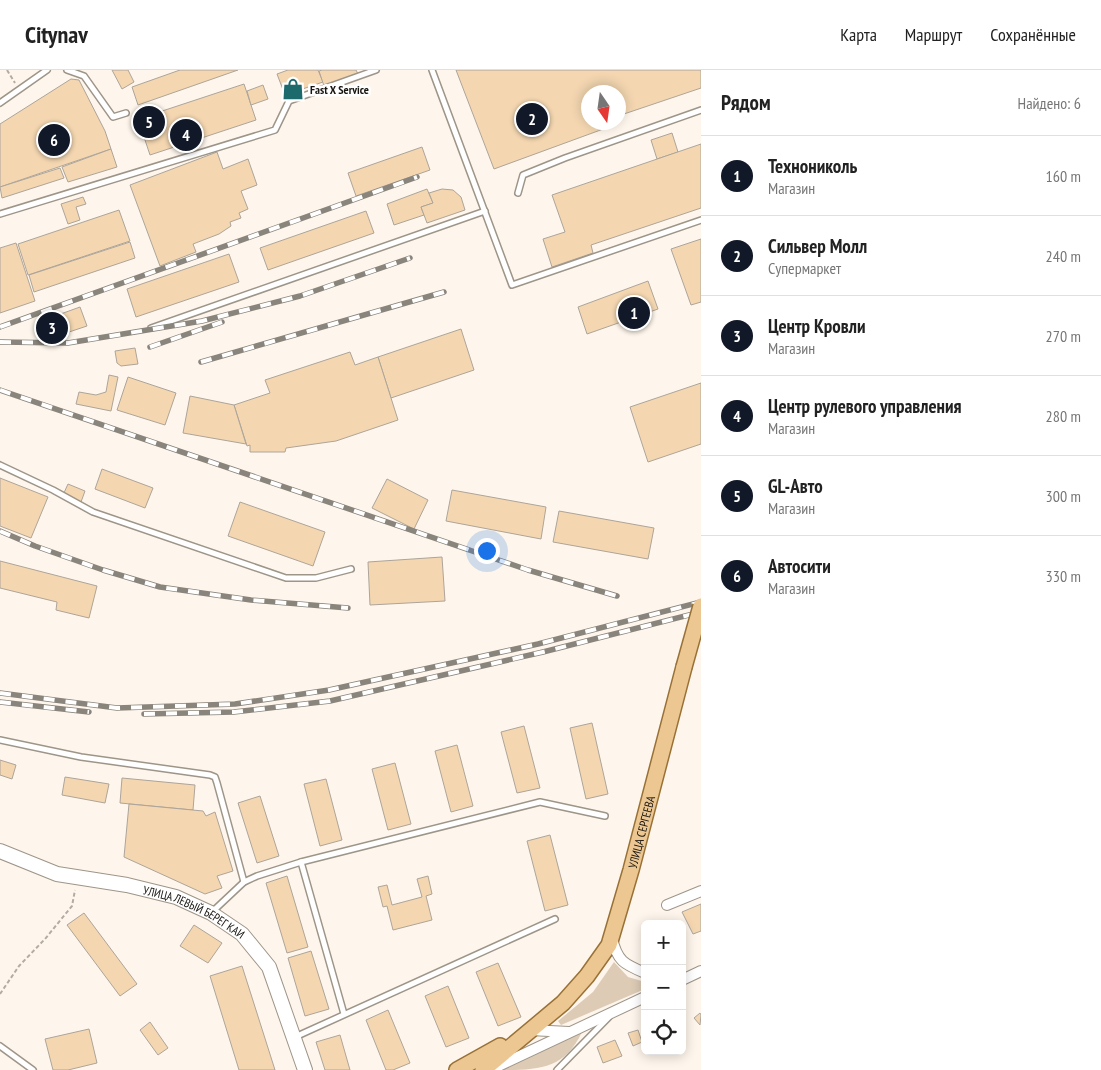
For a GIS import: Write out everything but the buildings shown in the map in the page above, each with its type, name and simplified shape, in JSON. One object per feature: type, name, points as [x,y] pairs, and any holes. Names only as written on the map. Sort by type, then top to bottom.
[{"type":"main road","name":"УЛИЦА СЕРГЕЕВА","points":[[530,1030],[563,1003],[587,976],[612,936],[701,606]]},
{"type":"main road","points":[[457,1070],[530,1030]]},
{"type":"main road","points":[[482,1070],[530,1030]]},
{"type":"street","name":"УЛИЦА ЛЕВЫЙ БЕРЕГ КАИ","points":[[0,851],[57,874],[127,885],[176,897],[211,913],[242,934],[269,967],[305,1070]]},
{"type":"street","points":[[668,905],[701,891]]},
{"type":"street","points":[[612,936],[616,953],[625,964],[641,971]]},
{"type":"street","points":[[686,976],[701,971]]},
{"type":"street","points":[[489,1070],[641,999]]},
{"type":"street","points":[[530,1030],[570,1032]]},
{"type":"lane","points":[[0,104],[47,70]]},
{"type":"lane","points":[[67,70],[84,76],[113,117],[126,112]]},
{"type":"lane","points":[[0,214],[276,130],[289,101],[376,70]]},
{"type":"lane","points":[[432,70],[512,285],[701,220]]},
{"type":"lane","points":[[518,193],[523,175],[565,158],[701,110]]},
{"type":"lane","points":[[151,328],[485,211]]},
{"type":"lane","points":[[0,464],[93,512],[286,578],[316,578],[352,569]]},
{"type":"lane","points":[[0,740],[81,757],[210,774],[214,777],[217,784],[244,882]]},
{"type":"lane","points":[[211,913],[244,882],[257,876],[301,862],[540,802],[606,816]]},
{"type":"lane","points":[[301,862],[344,1014]]},
{"type":"lane","points":[[295,1037],[555,919]]},
{"type":"lane","points":[[557,1070],[616,1011]]},
{"type":"lane","points":[[0,1046],[33,1070]]},
{"type":"path","points":[[7,70],[19,90]]},
{"type":"path","points":[[0,994],[19,966],[46,939],[72,906],[78,878]]},
{"type":"shaded area","points":[[614,962],[628,977],[641,981],[641,991],[561,1025],[558,1021],[593,992]]},
{"type":"shaded area","points":[[582,1032],[575,1045],[558,1061],[538,1068],[499,1070]]},
{"type":"railway","points":[[0,327],[417,177]]},
{"type":"railway","points":[[0,342],[68,343],[202,321],[300,296],[410,258]]},
{"type":"railway","points":[[201,362],[444,292]]},
{"type":"railway","points":[[150,347],[222,322]]},
{"type":"railway","points":[[0,390],[528,570],[617,596]]},
{"type":"railway","points":[[0,531],[35,546],[103,570],[160,587],[251,600],[348,608]]},
{"type":"railway","points":[[0,693],[117,708],[235,704],[329,690],[538,644],[701,602]]},
{"type":"railway","points":[[144,714],[234,712],[330,701],[543,652],[701,612]]},
{"type":"railway","points":[[0,702],[89,712]]},
{"type":"place","name":"Fast X Service","points":[[293,89]]},
{"type":"place","name":"Сильвер Молл","points":[[532,119]]},
{"type":"place","name":"GL-Авто","points":[[149,122]]},
{"type":"place","name":"Центр рулевого управления","points":[[186,135]]},
{"type":"place","name":"Автосити","points":[[54,140]]},
{"type":"place","name":"Технониколь","points":[[634,313]]},
{"type":"place","name":"Центр Кровли","points":[[52,328]]}]
